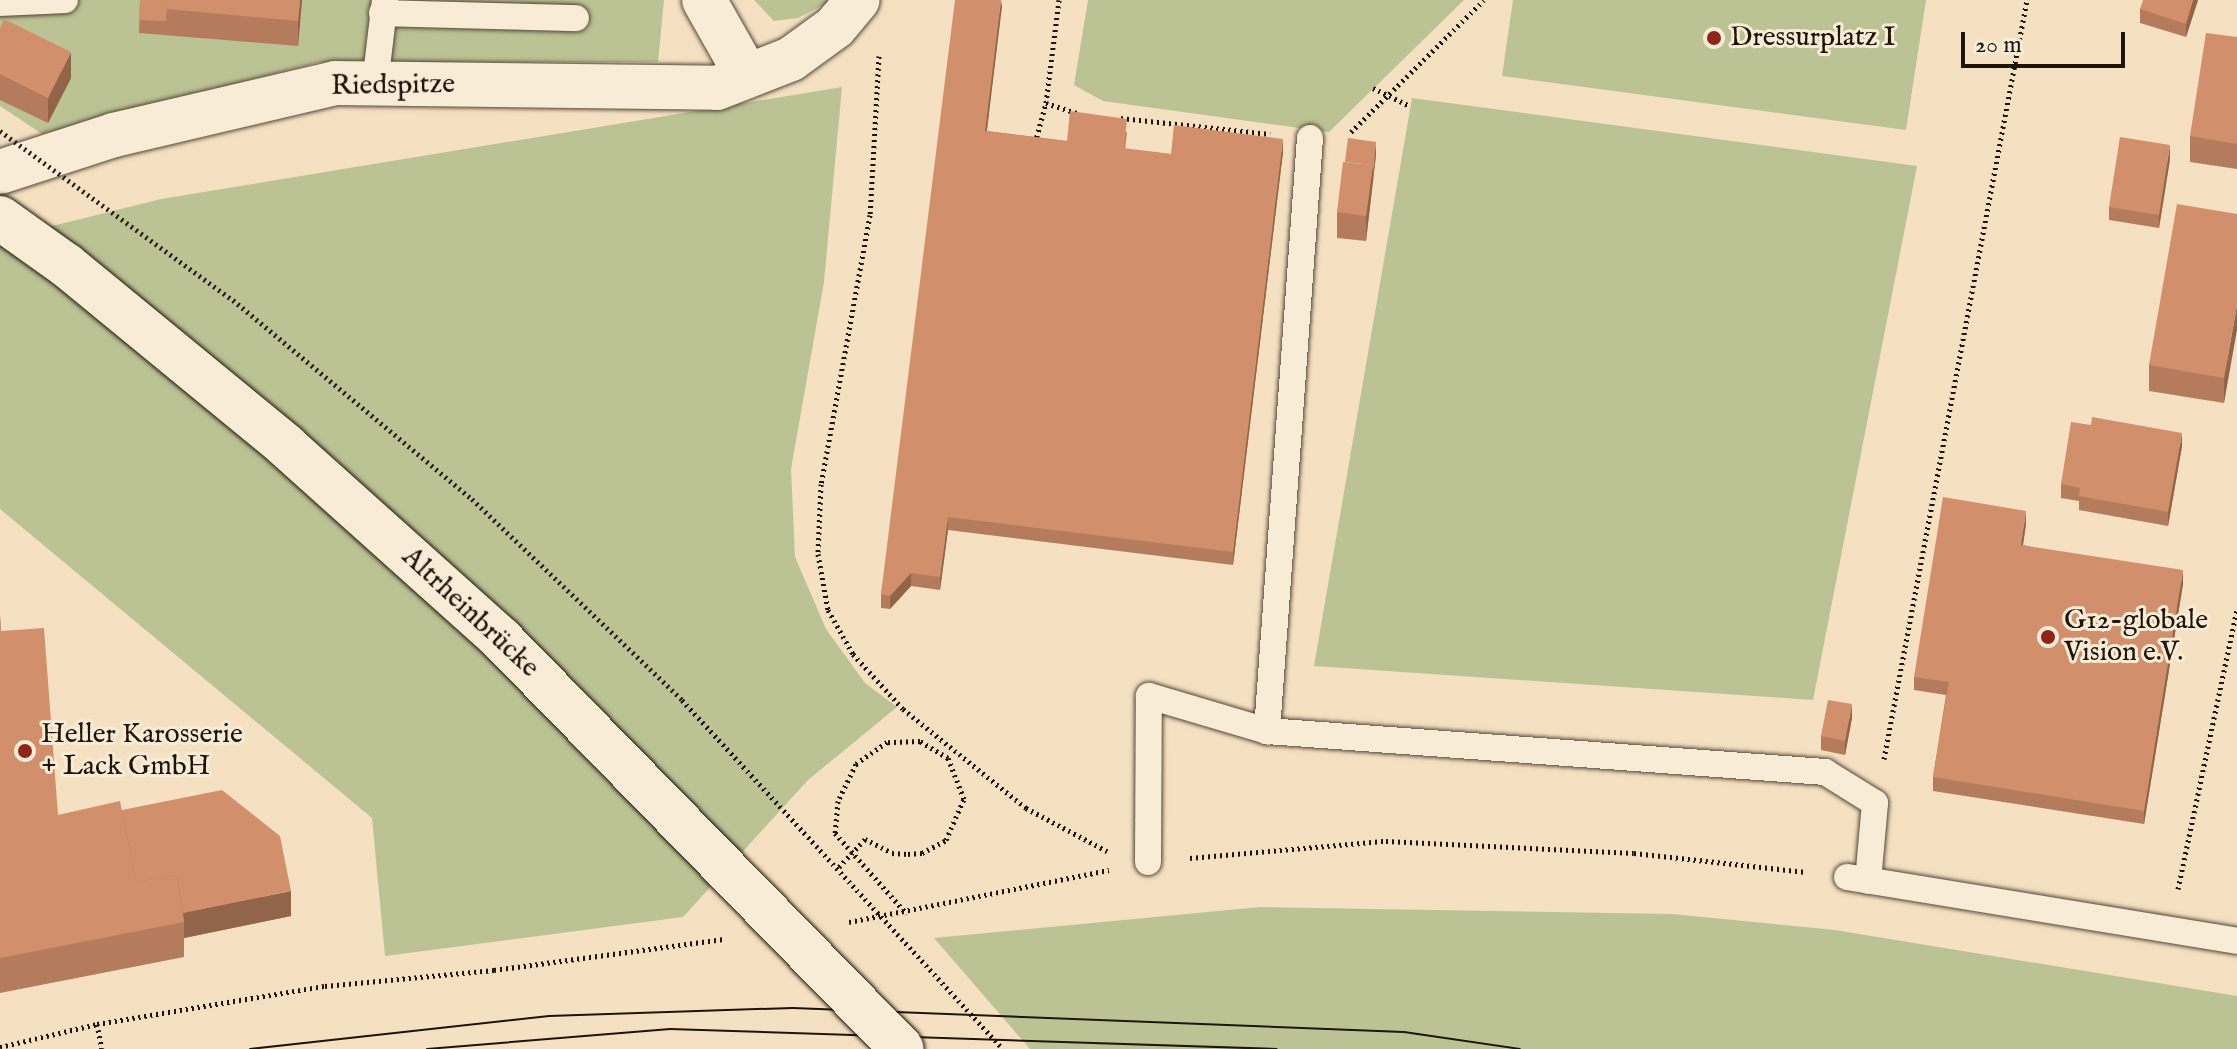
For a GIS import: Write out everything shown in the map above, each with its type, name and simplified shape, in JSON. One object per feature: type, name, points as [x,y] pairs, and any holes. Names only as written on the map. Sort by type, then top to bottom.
[{"type":"main road","points":[[704,0],[747,76]]},
{"type":"main road","name":"Riedspitze","points":[[0,172],[114,135],[335,83],[717,88],[791,59],[835,27],[858,0]]},
{"type":"main road","name":"Altrheinbrücke","points":[[0,218],[66,265],[286,446],[501,639],[902,1049]]},
{"type":"lane","points":[[0,3],[65,0]]},
{"type":"lane","points":[[375,84],[384,6],[576,18]]},
{"type":"lane","points":[[1267,731],[1310,138]]},
{"type":"lane","points":[[1140,863],[1149,696],[1267,731],[1825,772],[1875,803],[1858,879],[2237,941]]},
{"type":"path","points":[[1034,151],[1046,103],[1059,0]]},
{"type":"path","points":[[1106,118],[1341,143],[1484,0]]},
{"type":"path","points":[[1875,803],[2027,0]]},
{"type":"path","points":[[880,40],[870,215],[821,484],[818,554],[828,610],[853,654],[903,709],[1026,808],[1140,863]]},
{"type":"path","points":[[1373,88],[1410,106]]},
{"type":"path","points":[[1046,103],[1090,118]]},
{"type":"path","points":[[0,131],[233,300],[472,499],[682,700],[839,867],[1003,1049]]},
{"type":"path","points":[[2170,932],[2237,608]]},
{"type":"path","points":[[839,867],[865,839],[892,853],[908,854],[922,853],[946,840],[964,799],[957,771],[948,758],[920,741],[904,739],[870,749],[846,781],[835,833],[908,915]]},
{"type":"path","points":[[833,925],[908,915],[1140,863],[1386,841],[1634,853],[1858,879]]},
{"type":"path","points":[[0,1047],[97,1024],[325,986],[494,970],[728,939]]},
{"type":"path","points":[[97,1024],[102,1049]]},
{"type":"green space","points":[[0,0],[664,0],[658,62],[319,62],[42,134],[0,106]]},
{"type":"green space","points":[[754,0],[833,0],[798,18],[774,21]]},
{"type":"green space","points":[[1088,0],[1464,0],[1329,132],[1103,101],[1074,85]]},
{"type":"green space","name":"Dressurplatz I","points":[[1513,0],[1926,0],[1906,130],[1502,76]]},
{"type":"green space","points":[[842,87],[824,282],[791,469],[795,557],[826,629],[865,683],[897,707],[808,780],[683,917],[385,956],[372,818],[0,509],[0,239],[161,199]]},
{"type":"green space","points":[[1412,98],[1917,166],[1813,700],[1314,666]]},
{"type":"green space","points":[[1260,907],[1672,914],[1835,930],[2237,996],[2237,1049],[1030,1049],[934,938]]},
{"type":"building","points":[[140,0],[167,0],[166,21],[139,20]]},
{"type":"building","points":[[167,0],[300,0],[298,21],[166,9]]},
{"type":"building","points":[[955,0],[1001,0],[985,131],[1067,141],[1070,111],[1127,119],[1124,148],[1171,154],[1174,125],[1283,139],[1233,552],[948,517],[940,577],[911,573],[890,596],[881,594]]},
{"type":"building","points":[[2143,0],[2193,0],[2186,24],[2140,9]]},
{"type":"building","points":[[4,19],[71,52],[48,98],[0,74],[0,28]]},
{"type":"building","points":[[2206,33],[2237,37],[2237,144],[2190,136]]},
{"type":"building","points":[[2120,137],[2170,145],[2159,215],[2109,207]]},
{"type":"building","points":[[1348,138],[1376,142],[1373,177],[1373,165],[1345,162]]},
{"type":"building","points":[[1343,162],[1373,165],[1366,216],[1337,212]]},
{"type":"building","points":[[2177,204],[2237,214],[2237,305],[2224,378],[2149,365]]},
{"type":"building","points":[[2092,417],[2182,433],[2168,512],[2079,496],[2080,488],[2061,484],[2071,422],[2091,425]]},
{"type":"building","name":"G12-globale Vision e.V.","points":[[1943,497],[2026,511],[2021,545],[2183,570],[2144,811],[1933,777],[1949,682],[1914,677]]},
{"type":"building","name":"Heller Karosserie + Lack GmbH","points":[[0,615],[1,631],[44,628],[58,815],[120,801],[136,882],[177,875],[184,922],[0,958]]},
{"type":"building","points":[[1828,700],[1852,704],[1845,741],[1821,736]]},
{"type":"building","points":[[222,790],[280,836],[291,891],[183,913],[177,875],[136,882],[122,810]]},
{"type":"tram line","points":[[250,1049],[549,1016],[793,1008],[1404,1032],[1520,1049]]},
{"type":"tram line","points":[[427,1049],[670,1029],[1277,1049]]},
{"type":"place","name":"Dressurplatz I","points":[[1714,38]]},
{"type":"place","name":"G12-globale Vision e.V.","points":[[2048,637]]},
{"type":"place","name":"Heller Karosserie + Lack GmbH","points":[[25,751]]}]
